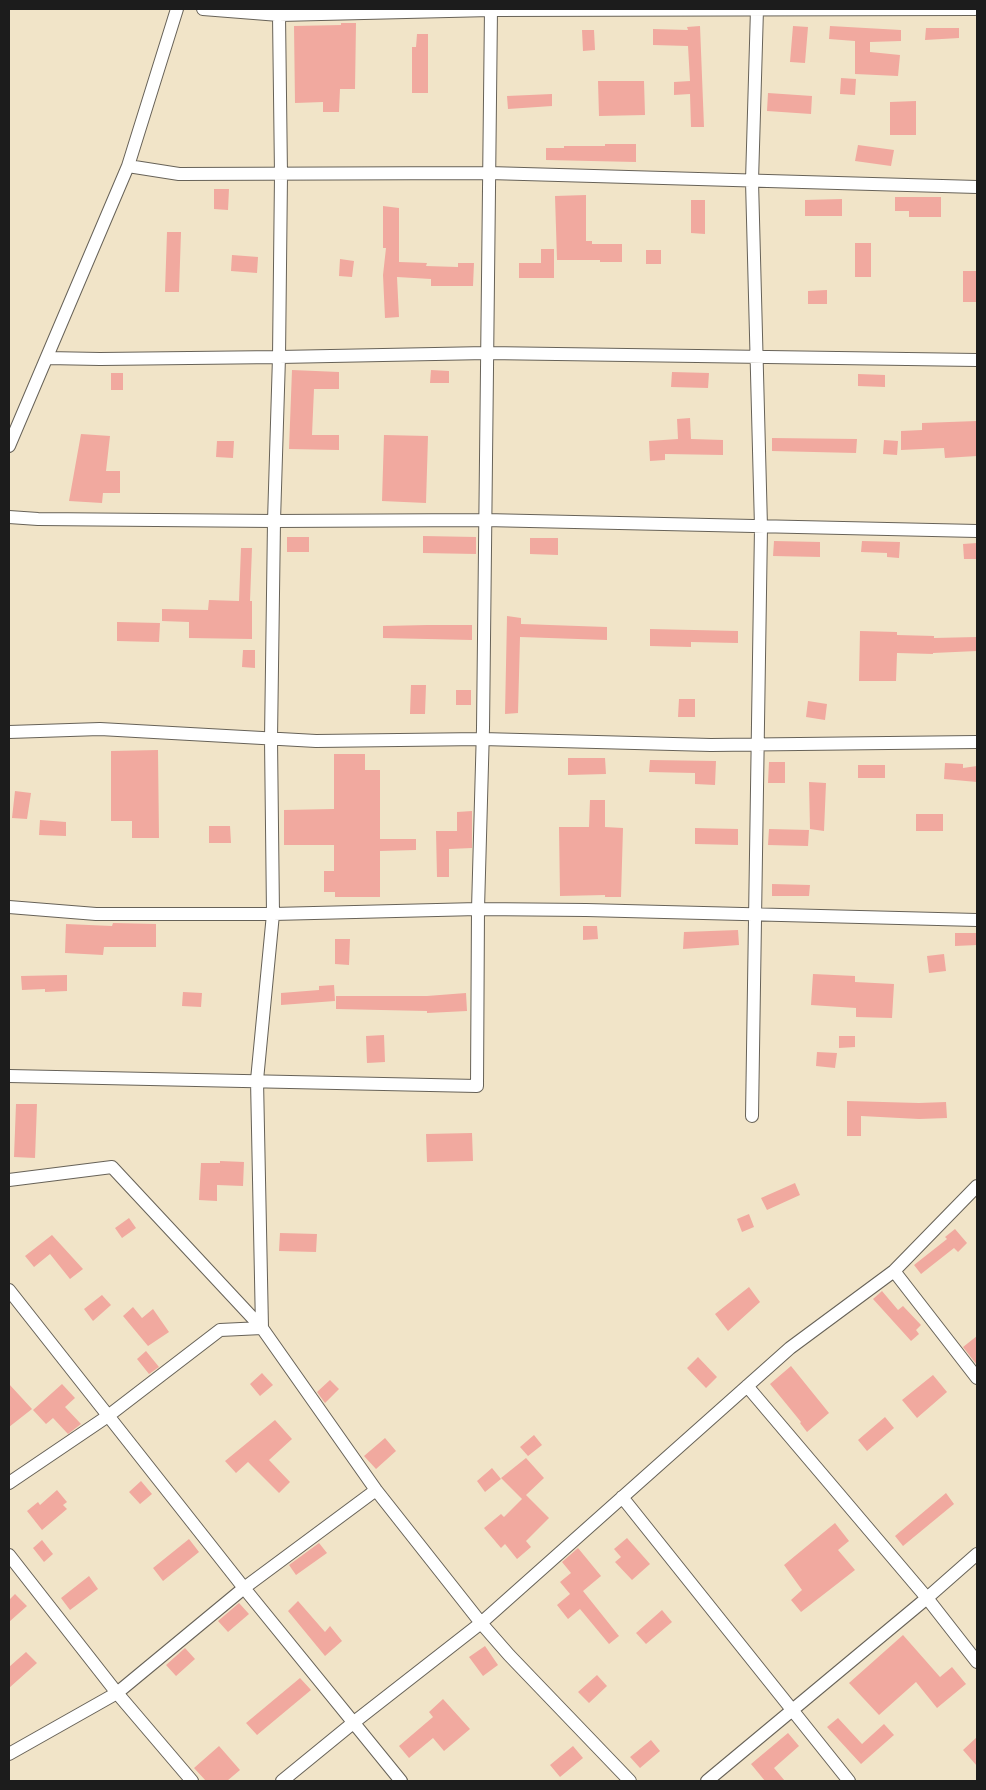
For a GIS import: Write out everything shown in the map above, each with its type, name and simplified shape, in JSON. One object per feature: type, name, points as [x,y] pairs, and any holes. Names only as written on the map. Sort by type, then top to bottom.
[{"type":"street","points":[[9,446],[128,166],[177,9]]},
{"type":"street","points":[[203,9],[279,15],[491,10],[975,9]]},
{"type":"street","points":[[9,1076],[477,1086],[491,10]]},
{"type":"street","points":[[752,1116],[761,527],[752,182],[757,10]]},
{"type":"street","points":[[262,1328],[257,1080],[273,914],[271,739],[274,521],[280,357],[281,175],[279,15]]},
{"type":"street","points":[[128,166],[179,174],[489,173],[977,187]]},
{"type":"street","points":[[46,358],[280,357],[487,353],[977,360]]},
{"type":"street","points":[[9,517],[274,521],[485,520],[977,531]]},
{"type":"street","points":[[9,732],[100,730],[316,741],[482,739],[711,745],[977,742]]},
{"type":"street","points":[[9,907],[96,914],[273,914],[478,909],[977,920]]},
{"type":"street","points":[[9,1180],[112,1167],[262,1328],[376,1490],[508,1656],[630,1781]]},
{"type":"street","points":[[282,1781],[352,1723],[481,1623],[790,1348],[894,1271],[977,1186]]},
{"type":"street","points":[[894,1271],[977,1378]]},
{"type":"street","points":[[9,1290],[244,1588],[401,1781]]},
{"type":"street","points":[[9,1483],[108,1416],[220,1330],[262,1328]]},
{"type":"street","points":[[747,1386],[927,1598],[977,1662]]},
{"type":"street","points":[[9,1754],[117,1693],[244,1588],[376,1490]]},
{"type":"street","points":[[622,1497],[849,1781]]},
{"type":"street","points":[[707,1781],[927,1598],[977,1554]]},
{"type":"street","points":[[9,1555],[117,1693],[192,1781]]},
{"type":"building","points":[[341,23],[356,23],[355,89],[340,89],[339,112],[323,112],[323,102],[295,103],[294,26],[341,25]]},
{"type":"building","points":[[700,26],[704,127],[691,127],[690,94],[674,95],[674,82],[690,81],[688,46],[653,45],[653,29],[688,30],[687,27]]},
{"type":"building","points":[[793,26],[808,27],[805,63],[790,62]]},
{"type":"building","points":[[830,26],[901,30],[901,41],[870,42],[870,52],[900,55],[898,76],[855,74],[855,41],[829,39]]},
{"type":"building","points":[[926,28],[959,28],[959,38],[925,40]]},
{"type":"building","points":[[582,30],[594,30],[595,50],[583,51]]},
{"type":"building","points":[[417,34],[428,34],[428,93],[412,93],[412,47],[416,47]]},
{"type":"building","points":[[841,78],[856,79],[855,95],[840,94]]},
{"type":"building","points":[[598,81],[644,81],[645,115],[599,116]]},
{"type":"building","points":[[768,93],[812,96],[811,114],[767,111]]},
{"type":"building","points":[[552,94],[552,106],[508,109],[507,96]]},
{"type":"building","points":[[916,101],[916,135],[890,135],[890,102]]},
{"type":"building","points":[[605,144],[636,144],[636,162],[546,160],[546,148],[605,146]]},
{"type":"building","points":[[858,145],[894,150],[891,166],[855,161]]},
{"type":"building","points":[[214,189],[229,189],[228,210],[214,209]]},
{"type":"building","points":[[586,195],[586,241],[592,241],[592,244],[622,244],[622,262],[557,260],[555,196]]},
{"type":"building","points":[[895,197],[941,197],[941,217],[909,217],[909,211],[895,211]]},
{"type":"building","points":[[842,199],[842,216],[805,216],[805,200]]},
{"type":"building","points":[[691,200],[705,200],[705,234],[691,233]]},
{"type":"building","points":[[383,206],[399,208],[399,262],[427,263],[426,266],[458,267],[458,263],[474,263],[473,286],[431,286],[431,279],[397,277],[399,317],[385,318],[383,275],[386,248],[383,248]]},
{"type":"building","points":[[167,232],[181,232],[179,292],[165,292]]},
{"type":"building","points":[[855,243],[871,243],[871,277],[855,277]]},
{"type":"building","points":[[541,249],[554,249],[554,278],[519,278],[519,263],[541,263]]},
{"type":"building","points":[[646,250],[661,250],[661,264],[646,264]]},
{"type":"building","points":[[232,255],[258,257],[257,273],[231,271]]},
{"type":"building","points":[[340,259],[354,261],[352,277],[339,276]]},
{"type":"building","points":[[963,271],[977,271],[977,302],[963,302]]},
{"type":"building","points":[[827,290],[827,304],[808,304],[808,291]]},
{"type":"building","points":[[292,370],[339,372],[339,389],[314,389],[312,435],[339,435],[339,450],[289,449]]},
{"type":"building","points":[[431,370],[449,371],[449,383],[430,383]]},
{"type":"building","points":[[672,372],[709,373],[708,388],[671,387]]},
{"type":"building","points":[[111,373],[123,373],[123,390],[111,390]]},
{"type":"building","points":[[858,374],[885,375],[885,387],[858,386]]},
{"type":"building","points":[[690,418],[691,439],[723,440],[723,455],[665,454],[665,460],[650,461],[649,441],[678,439],[677,419]]},
{"type":"building","points":[[977,421],[977,456],[945,458],[944,448],[901,450],[901,431],[922,430],[922,423]]},
{"type":"building","points":[[81,434],[110,436],[106,471],[120,471],[120,493],[103,493],[102,503],[69,501]]},
{"type":"building","points":[[384,435],[428,436],[426,503],[382,501]]},
{"type":"building","points":[[772,438],[857,439],[856,453],[772,451]]},
{"type":"building","points":[[884,440],[898,441],[897,455],[883,454]]},
{"type":"building","points":[[217,441],[234,441],[233,458],[216,457]]},
{"type":"building","points":[[423,536],[476,537],[476,554],[423,553]]},
{"type":"building","points":[[287,537],[309,537],[309,552],[287,552]]},
{"type":"building","points":[[530,538],[558,538],[558,555],[530,554]]},
{"type":"building","points":[[774,541],[820,542],[820,557],[773,556]]},
{"type":"building","points":[[862,541],[900,542],[899,558],[887,557],[887,553],[861,552]]},
{"type":"building","points":[[977,543],[977,559],[964,559],[963,544]]},
{"type":"building","points":[[241,548],[252,548],[250,601],[252,601],[252,639],[189,638],[189,622],[162,621],[162,609],[208,610],[209,600],[239,601]]},
{"type":"building","points":[[507,616],[521,618],[521,624],[607,627],[607,640],[520,637],[518,713],[505,714]]},
{"type":"building","points":[[117,622],[160,623],[159,642],[117,641]]},
{"type":"building","points":[[472,625],[472,640],[383,638],[383,626]]},
{"type":"building","points":[[650,629],[738,631],[738,643],[691,642],[691,647],[650,646]]},
{"type":"building","points":[[860,631],[897,632],[897,635],[934,636],[934,638],[977,637],[977,651],[933,654],[897,653],[896,681],[859,681]]},
{"type":"building","points":[[243,650],[255,650],[255,668],[242,667]]},
{"type":"building","points":[[411,685],[426,685],[425,714],[410,714]]},
{"type":"building","points":[[456,690],[471,690],[471,705],[456,705]]},
{"type":"building","points":[[679,699],[695,699],[695,717],[678,717]]},
{"type":"building","points":[[808,701],[827,704],[825,720],[806,717]]},
{"type":"building","points":[[158,750],[159,838],[132,838],[132,821],[111,821],[111,751]]},
{"type":"building","points":[[334,754],[365,754],[365,770],[380,770],[380,839],[416,839],[416,850],[380,851],[380,897],[335,897],[335,892],[324,892],[324,871],[334,871],[334,845],[284,845],[284,810],[334,809]]},
{"type":"building","points":[[568,758],[605,758],[606,774],[568,775]]},
{"type":"building","points":[[650,760],[716,761],[715,785],[695,784],[695,773],[649,772]]},
{"type":"building","points":[[769,762],[785,762],[785,783],[768,783]]},
{"type":"building","points":[[945,763],[963,764],[963,768],[977,766],[977,782],[944,779]]},
{"type":"building","points":[[858,765],[885,765],[885,778],[858,778]]},
{"type":"building","points":[[809,782],[826,783],[824,831],[810,829]]},
{"type":"building","points":[[15,791],[31,793],[27,819],[12,818]]},
{"type":"building","points":[[590,800],[605,800],[605,827],[623,828],[621,897],[605,897],[605,895],[560,896],[559,827],[589,827]]},
{"type":"building","points":[[472,811],[472,848],[449,849],[449,877],[437,877],[436,831],[457,831],[457,812]]},
{"type":"building","points":[[916,814],[943,814],[943,831],[916,831]]},
{"type":"building","points":[[40,820],[66,822],[66,836],[39,835]]},
{"type":"building","points":[[209,826],[230,826],[231,843],[209,843]]},
{"type":"building","points":[[695,828],[738,829],[738,845],[695,844]]},
{"type":"building","points":[[769,829],[809,830],[808,846],[768,845]]},
{"type":"building","points":[[772,884],[810,885],[809,896],[772,896]]},
{"type":"building","points":[[113,923],[156,924],[156,947],[104,947],[103,955],[65,953],[66,924],[112,926]]},
{"type":"building","points":[[583,926],[597,926],[598,939],[583,940]]},
{"type":"building","points":[[738,930],[739,945],[683,949],[684,932]]},
{"type":"building","points":[[955,933],[977,933],[977,945],[955,946]]},
{"type":"building","points":[[335,939],[350,939],[349,965],[335,964]]},
{"type":"building","points":[[944,954],[946,971],[929,973],[927,956]]},
{"type":"building","points":[[813,974],[855,976],[855,982],[894,984],[892,1018],[856,1017],[856,1008],[811,1005]]},
{"type":"building","points":[[67,975],[67,991],[45,992],[45,989],[22,990],[21,976]]},
{"type":"building","points":[[334,985],[335,1001],[281,1005],[281,993],[319,990],[319,986]]},
{"type":"building","points":[[183,992],[202,993],[201,1007],[182,1006]]},
{"type":"building","points":[[466,993],[467,1011],[427,1013],[427,1011],[336,1009],[336,996],[427,996]]},
{"type":"building","points":[[384,1035],[385,1062],[367,1063],[366,1036]]},
{"type":"building","points":[[839,1036],[855,1036],[855,1047],[839,1048]]},
{"type":"building","points":[[817,1052],[837,1053],[835,1068],[816,1066]]},
{"type":"building","points":[[847,1101],[946,1102],[947,1118],[919,1119],[861,1116],[861,1136],[847,1136]]},
{"type":"building","points":[[16,1104],[37,1104],[35,1158],[14,1157]]},
{"type":"building","points":[[472,1133],[473,1161],[427,1162],[426,1134]]},
{"type":"building","points":[[220,1161],[244,1162],[243,1186],[217,1185],[217,1201],[199,1200],[201,1163],[220,1163]]},
{"type":"building","points":[[795,1183],[800,1195],[767,1210],[761,1198]]},
{"type":"building","points":[[749,1214],[754,1227],[742,1232],[737,1219]]},
{"type":"building","points":[[129,1218],[136,1228],[122,1238],[115,1228]]},
{"type":"building","points":[[955,1229],[967,1243],[958,1252],[954,1248],[921,1274],[914,1265],[947,1239],[945,1237]]},
{"type":"building","points":[[280,1233],[317,1234],[316,1252],[279,1251]]},
{"type":"building","points":[[52,1235],[83,1269],[70,1279],[50,1254],[34,1267],[25,1256]]},
{"type":"building","points":[[749,1287],[760,1302],[728,1331],[715,1314]]},
{"type":"building","points":[[882,1291],[898,1310],[903,1306],[921,1325],[916,1330],[919,1334],[911,1341],[873,1299]]},
{"type":"building","points":[[102,1295],[111,1305],[93,1321],[84,1309]]},
{"type":"building","points":[[133,1307],[142,1318],[153,1309],[169,1332],[148,1346],[123,1316]]},
{"type":"building","points":[[977,1336],[977,1365],[963,1347]]},
{"type":"building","points":[[146,1351],[159,1367],[149,1374],[137,1359]]},
{"type":"building","points":[[698,1357],[717,1377],[706,1388],[687,1368]]},
{"type":"building","points":[[791,1366],[829,1413],[807,1432],[770,1384]]},
{"type":"building","points":[[262,1373],[273,1385],[260,1396],[250,1384]]},
{"type":"building","points":[[933,1375],[947,1392],[917,1418],[902,1400]]},
{"type":"building","points":[[330,1380],[339,1389],[325,1403],[317,1392]]},
{"type":"building","points":[[9,1384],[32,1409],[9,1427]]},
{"type":"building","points":[[62,1384],[75,1398],[65,1407],[81,1424],[68,1434],[53,1418],[46,1424],[33,1410]]},
{"type":"building","points":[[885,1417],[894,1428],[867,1451],[858,1440]]},
{"type":"building","points":[[275,1420],[292,1439],[269,1460],[290,1482],[279,1493],[248,1462],[236,1473],[225,1461]]},
{"type":"building","points":[[534,1435],[542,1445],[528,1456],[520,1447]]},
{"type":"building","points":[[385,1438],[396,1451],[376,1469],[364,1456]]},
{"type":"building","points":[[526,1458],[544,1478],[526,1495],[549,1518],[526,1541],[531,1547],[517,1559],[505,1544],[501,1548],[484,1528],[501,1514],[504,1517],[522,1499],[501,1478]]},
{"type":"building","points":[[492,1468],[501,1479],[485,1492],[477,1481]]},
{"type":"building","points":[[141,1481],[152,1494],[140,1504],[129,1492]]},
{"type":"building","points":[[57,1490],[67,1502],[63,1505],[67,1509],[42,1530],[27,1511],[38,1502],[40,1505]]},
{"type":"building","points":[[946,1493],[954,1504],[903,1546],[895,1536]]},
{"type":"building","points":[[835,1523],[849,1541],[838,1550],[855,1570],[801,1612],[791,1600],[802,1590],[784,1565]]},
{"type":"building","points":[[627,1538],[650,1564],[632,1580],[615,1562],[621,1557],[614,1549]]},
{"type":"building","points":[[189,1539],[199,1552],[163,1581],[153,1568]]},
{"type":"building","points":[[42,1540],[53,1554],[44,1562],[33,1548]]},
{"type":"building","points":[[319,1543],[327,1553],[296,1575],[289,1565]]},
{"type":"building","points":[[578,1548],[601,1576],[583,1591],[619,1636],[609,1644],[580,1609],[568,1619],[557,1605],[570,1594],[560,1582],[571,1573],[562,1562]]},
{"type":"building","points":[[89,1576],[98,1589],[70,1610],[61,1598]]},
{"type":"building","points":[[15,1594],[27,1606],[9,1622],[9,1600]]},
{"type":"building","points":[[298,1601],[325,1632],[330,1626],[342,1641],[325,1656],[288,1611]]},
{"type":"building","points":[[239,1603],[249,1614],[228,1632],[218,1621]]},
{"type":"building","points":[[662,1610],[672,1622],[646,1644],[636,1633]]},
{"type":"building","points":[[903,1635],[940,1677],[952,1667],[966,1684],[937,1708],[916,1682],[879,1715],[849,1683]]},
{"type":"building","points":[[485,1646],[498,1665],[483,1676],[469,1657]]},
{"type":"building","points":[[185,1648],[195,1659],[176,1676],[166,1665]]},
{"type":"building","points":[[26,1652],[37,1663],[9,1688],[9,1667]]},
{"type":"building","points":[[597,1675],[607,1686],[589,1703],[578,1692]]},
{"type":"building","points":[[300,1678],[311,1690],[257,1735],[246,1723]]},
{"type":"building","points":[[443,1699],[470,1729],[444,1751],[433,1738],[409,1758],[399,1746],[433,1717],[429,1712]]},
{"type":"building","points":[[838,1718],[862,1744],[884,1724],[894,1735],[861,1764],[827,1727]]},
{"type":"building","points":[[788,1733],[799,1746],[774,1768],[785,1781],[765,1781],[751,1764]]},
{"type":"building","points":[[977,1737],[977,1766],[963,1750]]},
{"type":"building","points":[[651,1740],[660,1751],[640,1768],[630,1757]]},
{"type":"building","points":[[219,1746],[240,1770],[227,1781],[206,1781],[194,1768]]},
{"type":"building","points":[[573,1746],[583,1758],[560,1777],[550,1765]]}]
